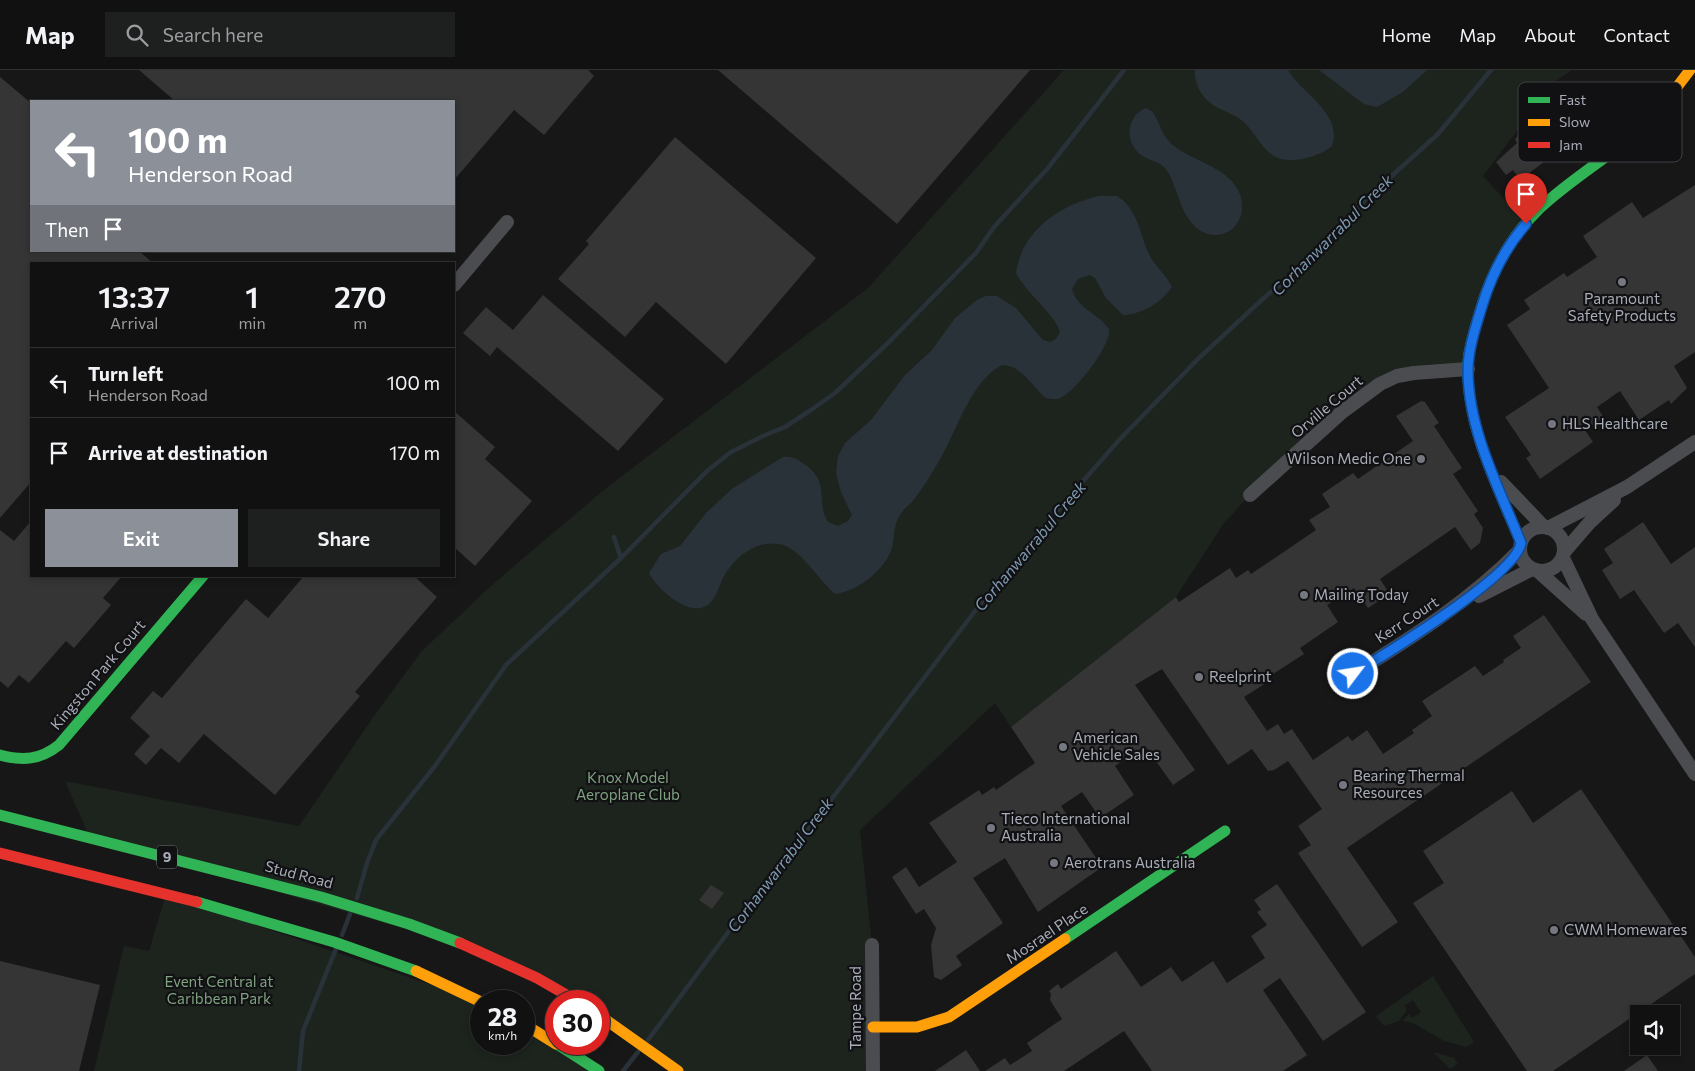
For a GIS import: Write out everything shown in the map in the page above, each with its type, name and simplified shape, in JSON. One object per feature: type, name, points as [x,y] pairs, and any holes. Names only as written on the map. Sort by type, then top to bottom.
[{"type":"main road","points":[[1680,82],[1690,70]]},
{"type":"main road","points":[[1520,547],[1490,470],[1474,410],[1468,369],[1477,320],[1497,265],[1519,232],[1560,191],[1597,162]]},
{"type":"main road","name":"Kingston Park Court","points":[[0,755],[19,761],[31,761],[41,758],[59,745],[202,577]]},
{"type":"main road","name":"Stud Road","points":[[0,815],[368,909],[471,948],[557,990]]},
{"type":"main road","name":"Mosrael Place","points":[[873,1027],[917,1028],[949,1017],[1225,831]]},
{"type":"main road","points":[[0,853],[232,911],[356,948],[427,976],[470,997]]},
{"type":"main road","points":[[610,1022],[678,1071]]},
{"type":"main road","points":[[573,1055],[598,1071]]},
{"type":"street","points":[[455,284],[507,222]]},
{"type":"street","name":"Orville Court","points":[[1250,495],[1349,406],[1380,384],[1397,376],[1414,372],[1468,369]]},
{"type":"street","points":[[1536,570],[1554,568],[1590,522],[1627,488],[1695,442]]},
{"type":"street","points":[[1490,470],[1545,527],[1561,537],[1564,554],[1592,619],[1695,774]]},
{"type":"street","points":[[1592,619],[1536,570],[1524,562],[1520,547],[1525,536],[1532,529],[1545,527],[1627,488]]},
{"type":"street","name":"Kerr Court","points":[[1353,674],[1454,609],[1495,576],[1520,547]]},
{"type":"street","name":"Kerr Court","points":[[1454,609],[1536,570]]},
{"type":"street","name":"Tampe Road","points":[[872,945],[873,1071]]},
{"type":"green space","name":"Knox Model Aeroplane Club","points":[[1064,70],[1572,70],[1554,82],[1518,82],[1518,130],[1483,176],[1526,223],[1497,265],[1468,369],[1397,376],[1250,495],[1224,523],[1176,597],[1011,727],[995,703],[860,830],[872,945],[873,1071],[678,1071],[610,1023],[610,990],[555,990],[471,948],[90,838],[65,781],[299,826],[374,716],[421,652],[493,584],[605,489],[868,288]]},
{"type":"green space","name":"Event Central at Caribbean Park","points":[[166,894],[470,998],[470,1055],[535,1055],[535,1031],[545,1037],[545,1055],[573,1055],[599,1071],[94,1071],[124,946],[149,951]]},
{"type":"green space","points":[[1433,976],[1474,1042],[1466,1047],[1444,1041],[1411,1022],[1402,1021],[1409,1014],[1412,1018],[1421,1012],[1413,1000],[1404,1006],[1407,1010],[1399,1021],[1384,1026],[1376,1016]]},
{"type":"green space","points":[[1433,1052],[1454,1058],[1458,1064],[1450,1069]]},
{"type":"shaded area","points":[[1195,70],[1288,70],[1327,114],[1334,134],[1332,146],[1314,156],[1306,158],[1284,160],[1278,158],[1268,152],[1244,122],[1205,98],[1197,85]]},
{"type":"shaded area","points":[[1319,70],[1427,70],[1403,92],[1377,107],[1364,104]]},
{"type":"shaded area","points":[[1146,108],[1155,115],[1169,142],[1217,170],[1233,182],[1242,201],[1242,211],[1234,228],[1218,235],[1208,234],[1198,229],[1192,224],[1184,210],[1165,168],[1144,157],[1135,149],[1130,136],[1130,129],[1135,116]]},
{"type":"shaded area","points":[[1099,196],[1117,196],[1125,202],[1135,216],[1151,258],[1172,287],[1157,303],[1150,307],[1123,315],[1106,298],[1095,278],[1089,275],[1078,279],[1072,289],[1078,301],[1109,329],[1105,346],[1099,356],[1076,385],[1062,397],[1056,399],[1046,398],[1026,377],[1009,366],[1002,365],[991,373],[972,396],[926,482],[898,518],[892,548],[877,571],[853,589],[835,594],[803,559],[790,548],[783,545],[765,544],[749,550],[735,562],[724,576],[710,603],[703,608],[685,606],[659,587],[649,573],[661,554],[680,546],[706,513],[733,488],[783,457],[792,457],[799,461],[817,477],[820,484],[824,514],[828,522],[838,526],[848,521],[852,515],[841,492],[836,473],[838,456],[845,443],[871,420],[905,375],[932,350],[955,318],[977,300],[986,296],[997,296],[1016,308],[1043,340],[1050,342],[1056,339],[1060,332],[1057,325],[1016,273],[1020,258],[1026,244],[1045,222],[1070,206]]},
{"type":"building","points":[[139,70],[588,70],[594,76],[544,135],[514,110],[455,179],[455,100],[174,100]]},
{"type":"building","points":[[718,70],[1030,70],[897,224]]},
{"type":"building","points":[[0,77],[30,102],[30,252],[140,252],[152,262],[30,262],[30,483],[0,518]]},
{"type":"building","points":[[1518,136],[1518,162],[1544,162],[1520,180],[1513,170],[1506,175],[1496,162],[1517,143],[1515,139]]},
{"type":"building","points":[[675,137],[816,258],[726,364],[656,302],[625,337],[558,279],[589,244],[586,241]]},
{"type":"building","points":[[1695,185],[1695,352],[1674,366],[1687,388],[1671,404],[1669,400],[1639,420],[1620,391],[1597,407],[1604,418],[1585,430],[1593,442],[1540,479],[1526,458],[1531,455],[1505,417],[1549,388],[1507,325],[1530,309],[1524,300],[1564,273],[1567,277],[1597,257],[1583,236],[1632,202],[1643,218]]},
{"type":"building","points":[[543,295],[664,399],[618,451],[497,347],[490,356],[463,333],[486,307],[513,330]]},
{"type":"building","points":[[1421,401],[1425,402],[1439,423],[1434,426],[1462,468],[1453,474],[1478,511],[1474,514],[1483,528],[1480,543],[1471,550],[1455,527],[1380,579],[1387,590],[1378,597],[1380,600],[1368,608],[1354,588],[1327,605],[1338,622],[1300,648],[1304,654],[1264,680],[1266,683],[1244,697],[1267,731],[1278,724],[1284,734],[1292,729],[1313,760],[1348,736],[1352,741],[1367,730],[1383,754],[1414,733],[1412,730],[1432,716],[1422,701],[1475,666],[1483,676],[1504,662],[1503,660],[1521,648],[1513,636],[1544,615],[1591,682],[1347,848],[1398,922],[1362,947],[1298,853],[1311,845],[1298,826],[1322,809],[1288,761],[1274,770],[1268,771],[1252,749],[1228,765],[1162,669],[1135,685],[1195,770],[1173,785],[1145,746],[1115,766],[1134,795],[1100,818],[1082,792],[1061,806],[1102,867],[1038,912],[1005,858],[973,878],[1003,923],[956,956],[962,965],[941,980],[934,977],[931,945],[936,928],[924,909],[916,914],[892,877],[906,867],[919,887],[957,862],[929,823],[979,790],[982,795],[994,787],[996,790],[1035,763],[1011,727],[1176,597],[1179,602],[1230,568],[1236,578],[1248,570],[1251,574],[1316,530],[1309,520],[1330,507],[1322,494],[1353,473],[1358,479],[1413,441],[1396,416]]},
{"type":"building","points":[[455,412],[495,447],[485,459],[532,501],[475,566],[455,548]]},
{"type":"building","points":[[30,522],[30,577],[121,577],[103,598],[111,605],[74,648],[66,641],[29,683],[19,675],[8,688],[0,681],[0,530],[14,541]]},
{"type":"building","points":[[1643,522],[1671,564],[1695,547],[1695,647],[1678,623],[1664,633],[1634,590],[1620,599],[1602,570],[1613,563],[1604,549]]},
{"type":"building","points":[[303,577],[415,577],[437,597],[355,692],[360,696],[275,795],[204,734],[179,763],[161,748],[146,765],[134,754],[150,736],[130,718],[153,691],[162,698],[246,599],[268,618]]},
{"type":"building","name":"CWM Homewares","points":[[1581,789],[1695,957],[1695,974],[1650,1005],[1630,1005],[1630,1018],[1553,1071],[1527,1071],[1413,903],[1444,883],[1423,851],[1512,791],[1533,823]]},
{"type":"building","points":[[1277,884],[1366,1012],[1323,1041],[1280,978],[1263,990],[1307,1055],[1283,1071],[1152,1071],[1124,1031],[1064,1071],[985,1071],[1005,1058],[1010,1065],[1032,1051],[1027,1043],[1062,1019],[1050,1000],[1051,994],[1049,991],[1058,984],[1061,989],[1116,951],[1141,987],[1171,967],[1182,982],[1213,961],[1227,983],[1265,958],[1251,936],[1267,925],[1257,912],[1261,910],[1254,900]]},
{"type":"building","points":[[711,885],[724,893],[712,909],[699,900]]},
{"type":"building","points":[[0,961],[100,985],[79,1071],[0,1071]]},
{"type":"building","points":[[966,1050],[980,1071],[935,1071]]},
{"type":"building","points":[[1647,1055],[1658,1071],[1624,1071]]},
{"type":"waterway","points":[[621,558],[707,471],[731,452],[785,427],[811,410],[835,393],[888,343],[976,253],[994,227],[1048,168],[1124,70]]},
{"type":"waterway","name":"Corhanwarrabul Creek","points":[[648,1040],[755,896],[789,855],[988,594],[1062,505],[1120,439],[1199,358],[1266,296],[1314,257],[1365,200],[1438,134],[1491,70]]},
{"type":"waterway","points":[[357,898],[376,840],[435,766],[506,665],[621,558],[614,537]]},
{"type":"waterway","points":[[342,935],[350,914]]},
{"type":"waterway","points":[[299,1071],[303,1031],[336,949]]},
{"type":"waterway","name":"Corhanwarrabul Creek","points":[[623,1071],[638,1052]]},
{"type":"traffic: fast","points":[[1521,543],[1493,478],[1477,432],[1468,386],[1470,349],[1491,281],[1512,242],[1540,208],[1564,187],[1598,162]]},
{"type":"traffic: fast","points":[[0,755],[31,758],[45,754],[59,745],[202,577]]},
{"type":"traffic: fast","points":[[0,815],[321,897],[409,924],[460,943]]},
{"type":"traffic: fast","points":[[1065,939],[1225,831]]},
{"type":"traffic: fast","points":[[197,902],[334,942],[416,971]]},
{"type":"traffic: fast","points":[[574,1055],[599,1071]]},
{"type":"traffic: slow","points":[[1681,82],[1690,70]]},
{"type":"traffic: slow","points":[[873,1027],[917,1027],[949,1017],[1065,939]]},
{"type":"traffic: slow","points":[[416,971],[470,997]]},
{"type":"traffic: slow","points":[[610,1023],[678,1071]]},
{"type":"traffic: slow","points":[[535,1031],[545,1037]]},
{"type":"traffic: jam","points":[[0,853],[197,902]]},
{"type":"traffic: jam","points":[[460,943],[537,978],[558,990]]},
{"type":"place","name":"Paramount Safety Products","points":[[1622,282]]},
{"type":"place","name":"HLS Healthcare","points":[[1552,424]]},
{"type":"place","name":"Wilson Medic One","points":[[1421,459]]},
{"type":"place","name":"Mailing Today","points":[[1304,595]]},
{"type":"place","name":"Reelprint","points":[[1199,677]]},
{"type":"place","name":"American Vehicle Sales","points":[[1063,747]]},
{"type":"place","name":"Bearing Thermal Resources","points":[[1343,785]]},
{"type":"place","name":"Tieco International Australia","points":[[991,828]]},
{"type":"place","name":"Aerotrans Australia","points":[[1054,863]]},
{"type":"place","name":"CWM Homewares","points":[[1554,930]]},
{"type":"route","points":[[1353,674],[1454,609],[1495,576],[1520,550],[1521,543],[1490,470],[1480,439],[1471,396],[1468,369],[1477,320],[1486,292],[1497,265],[1526,224]]}]
